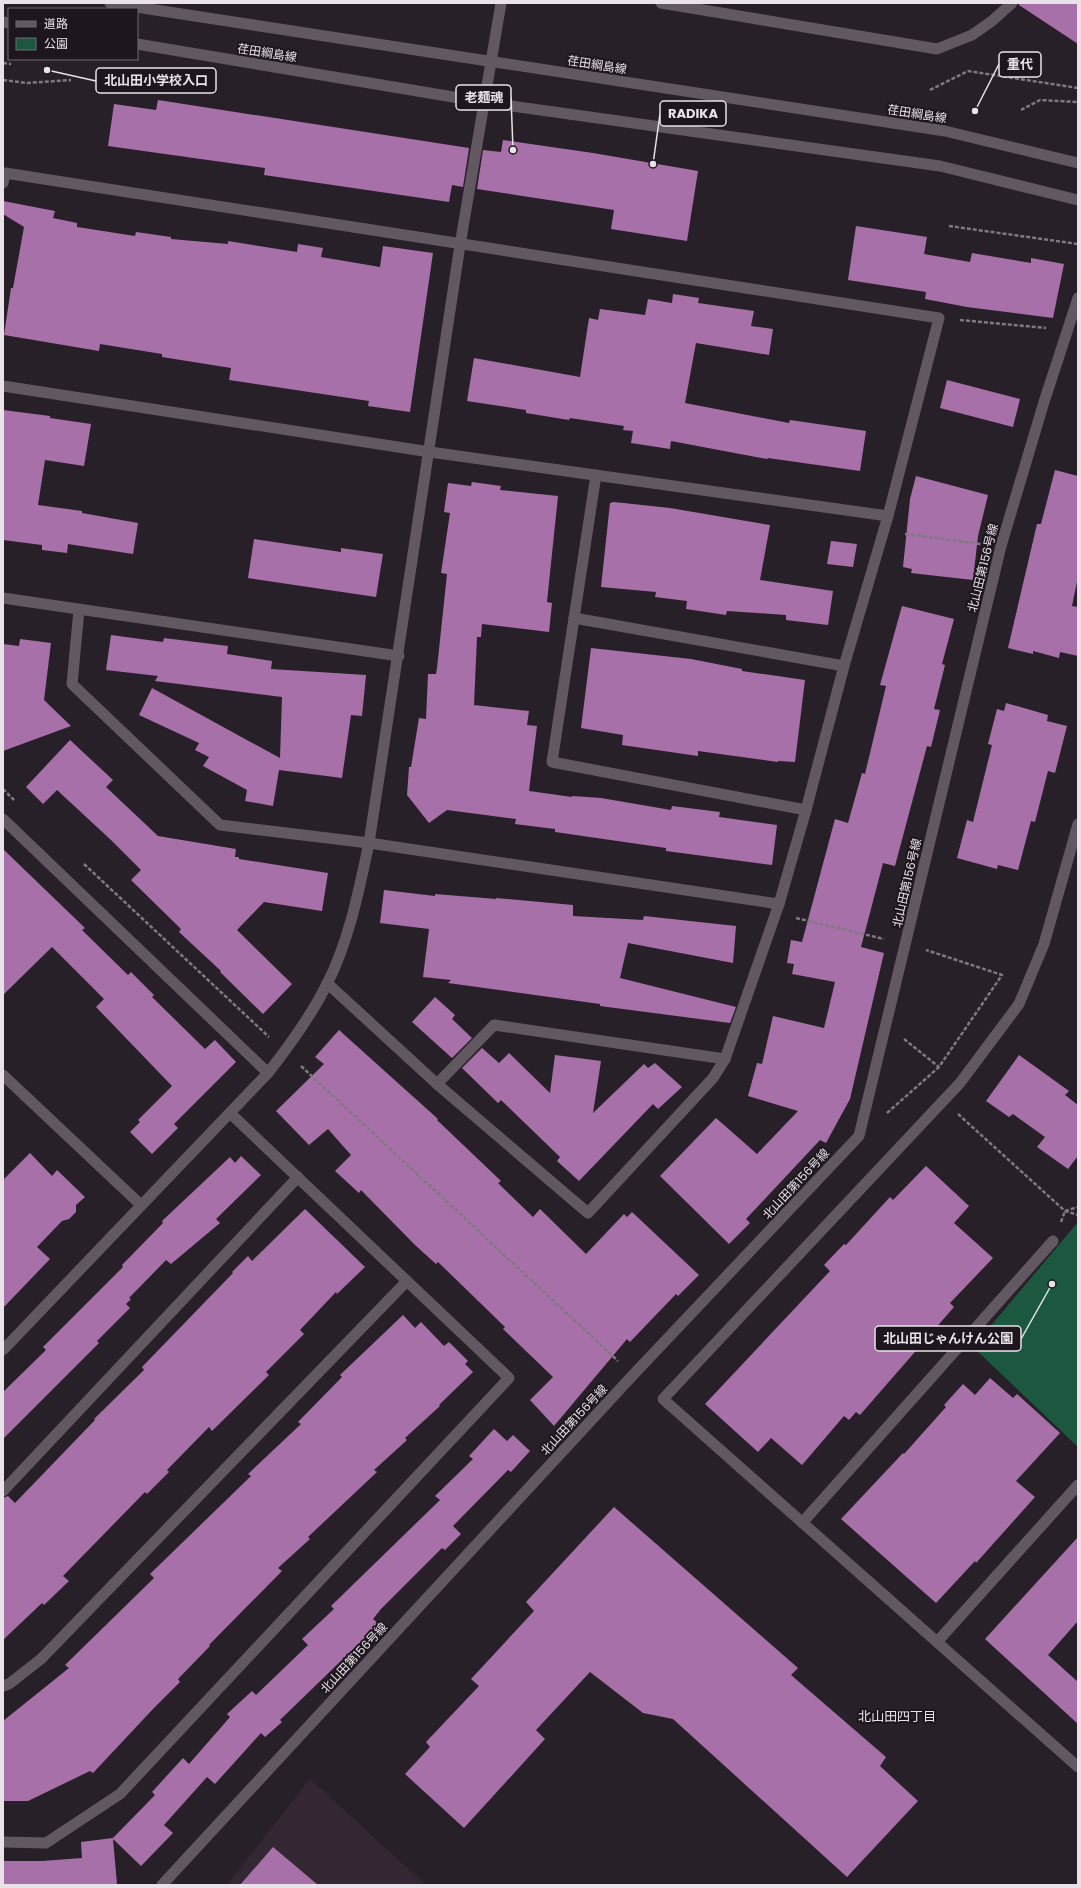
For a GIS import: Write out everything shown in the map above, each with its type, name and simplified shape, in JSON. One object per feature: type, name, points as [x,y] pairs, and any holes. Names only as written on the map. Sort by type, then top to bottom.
[{"type":"street","name":"荏田綱島線","points":[[110,3],[945,131],[1078,163]]},
{"type":"street","points":[[3,1350],[268,1073],[300,1030],[327,983],[351,918],[369,843],[399,656],[460,245],[483,102],[501,3]]},
{"type":"street","points":[[661,3],[937,49],[972,35],[992,21],[1012,3]]},
{"type":"street","name":"荏田綱島線","points":[[138,44],[483,102],[940,166],[1078,200]]},
{"type":"street","points":[[3,183],[5,173],[460,245],[939,318],[888,516],[844,666],[806,810],[777,909],[725,1059],[713,1078],[588,1213],[436,1084],[327,983]]},
{"type":"street","name":"北山田第156号線","points":[[162,1885],[633,1375],[859,1136],[1001,546],[1044,402],[1078,298]]},
{"type":"street","points":[[3,386],[430,452],[888,516]]},
{"type":"street","points":[[596,475],[552,762],[806,810]]},
{"type":"street","points":[[3,598],[399,656]]},
{"type":"street","points":[[79,610],[72,684],[220,825],[369,843],[777,909]]},
{"type":"street","points":[[574,618],[844,666]]},
{"type":"street","points":[[3,818],[268,1073]]},
{"type":"street","points":[[1078,824],[1044,944],[1019,1004],[960,1083],[663,1398],[1078,1768]]},
{"type":"street","points":[[436,1084],[494,1025],[725,1059]]},
{"type":"street","points":[[3,1075],[141,1205]]},
{"type":"street","points":[[3,1842],[46,1843],[120,1794],[509,1378],[230,1113]]},
{"type":"street","points":[[3,1491],[298,1177]]},
{"type":"street","points":[[802,1523],[1053,1241]]},
{"type":"street","points":[[3,1686],[9,1684],[41,1659],[407,1281]]},
{"type":"street","points":[[937,1642],[1078,1485]]},
{"type":"path","points":[[3,63],[11,64]]},
{"type":"path","points":[[930,90],[968,71],[1078,88]]},
{"type":"path","points":[[3,80],[27,83],[71,80]]},
{"type":"path","points":[[1021,110],[1040,100],[1078,102]]},
{"type":"path","points":[[949,226],[1078,244]]},
{"type":"path","points":[[939,318],[1052,328]]},
{"type":"path","points":[[883,532],[1001,546]]},
{"type":"path","points":[[3,789],[20,805]]},
{"type":"path","points":[[83,864],[633,1375]]},
{"type":"path","points":[[777,909],[906,944],[1002,975],[939,1067],[859,1136]]},
{"type":"path","points":[[886,1026],[939,1067]]},
{"type":"path","points":[[962,1110],[958,1114],[1065,1211],[1078,1215]]},
{"type":"path","points":[[1065,1211],[1078,1207]]},
{"type":"shaded area","points":[[310,1779],[426,1885],[227,1885]]},
{"type":"green space","points":[[1078,1222],[1078,1447],[973,1347]]},
{"type":"building","points":[[1019,3],[1078,3],[1078,44],[1019,5]]},
{"type":"building","points":[[158,100],[469,148],[463,187],[452,185],[449,202],[264,175],[265,168],[108,146],[114,104],[156,110]]},
{"type":"building","points":[[503,140],[593,153],[698,171],[687,241],[611,229],[614,210],[477,189],[483,150],[501,152]]},
{"type":"building","points":[[3,201],[55,211],[53,218],[77,223],[77,227],[135,236],[136,232],[171,237],[171,239],[228,244],[228,241],[297,252],[298,244],[323,248],[321,257],[380,267],[383,246],[433,253],[410,412],[368,406],[369,401],[229,380],[231,368],[162,357],[162,354],[100,344],[99,351],[4,335],[11,288],[13,288],[24,227],[3,214]]},
{"type":"building","points":[[856,226],[927,237],[924,254],[970,262],[972,253],[1031,263],[1031,258],[1064,264],[1053,318],[967,307],[925,299],[926,292],[848,280]]},
{"type":"building","points":[[673,294],[699,298],[698,303],[754,311],[751,326],[773,329],[769,355],[696,343],[685,403],[789,423],[790,420],[866,431],[860,471],[767,459],[671,441],[670,449],[631,443],[633,431],[623,430],[624,426],[570,418],[569,420],[526,413],[526,410],[467,401],[474,358],[580,377],[589,318],[598,320],[600,309],[645,315],[648,299],[672,303]]},
{"type":"building","points":[[947,380],[1020,399],[1013,427],[940,408]]},
{"type":"building","points":[[3,410],[50,416],[50,418],[91,424],[84,466],[45,460],[38,505],[82,511],[82,513],[138,523],[133,554],[68,544],[67,553],[42,550],[42,545],[3,540]]},
{"type":"building","points":[[1055,470],[1078,476],[1078,577],[1072,606],[1078,607],[1078,656],[1060,652],[1059,658],[1033,651],[1033,654],[1008,648],[1037,524],[1041,524]]},
{"type":"building","points":[[916,476],[988,495],[978,536],[973,580],[911,573],[912,569],[903,567],[910,499]]},
{"type":"building","points":[[472,482],[501,486],[500,490],[558,496],[547,602],[552,603],[549,632],[482,624],[481,637],[477,637],[474,705],[529,711],[527,725],[537,726],[529,791],[572,797],[601,798],[671,810],[672,806],[720,812],[719,817],[777,825],[772,865],[666,851],[666,848],[555,832],[555,829],[515,824],[516,819],[447,810],[429,823],[407,795],[409,767],[411,767],[419,718],[426,719],[428,674],[436,674],[437,668],[447,574],[441,573],[450,513],[444,512],[448,483],[471,486]]},
{"type":"building","points":[[614,502],[670,508],[770,525],[760,580],[833,591],[828,625],[786,620],[786,615],[727,611],[726,615],[686,609],[687,601],[655,597],[656,592],[601,587],[610,503]]},
{"type":"building","points":[[254,539],[341,552],[341,548],[383,554],[376,597],[248,578]]},
{"type":"building","points":[[831,541],[857,544],[853,567],[827,564]]},
{"type":"building","points":[[902,606],[954,619],[942,664],[945,665],[934,709],[940,710],[931,747],[927,746],[895,866],[883,863],[861,947],[884,953],[850,1099],[826,1143],[820,1140],[746,1219],[750,1223],[729,1244],[660,1176],[716,1118],[757,1154],[798,1111],[748,1096],[757,1063],[762,1064],[773,1016],[824,1028],[835,982],[792,974],[794,964],[787,963],[791,940],[802,942],[835,819],[848,823],[862,773],[865,774],[886,686],[880,685]]},
{"type":"building","points":[[111,635],[163,642],[164,638],[228,646],[227,654],[272,661],[271,669],[366,675],[362,716],[351,715],[342,778],[279,770],[273,806],[245,801],[247,790],[203,766],[209,757],[195,750],[199,743],[139,715],[152,688],[280,758],[282,697],[155,681],[158,676],[106,670]]},
{"type":"building","points":[[20,639],[51,643],[44,700],[71,726],[3,751],[3,644],[19,646]]},
{"type":"building","points":[[591,648],[691,659],[742,669],[742,671],[805,680],[795,762],[778,762],[698,751],[698,756],[622,745],[623,735],[581,728]]},
{"type":"building","points":[[1006,703],[1048,715],[1047,721],[1067,726],[1055,773],[1048,771],[1035,822],[1031,821],[1018,870],[998,865],[997,869],[957,858],[967,820],[973,822],[992,745],[988,744],[997,709],[1004,711]]},
{"type":"building","points":[[70,740],[113,780],[106,787],[158,836],[236,849],[235,857],[239,857],[239,859],[328,873],[322,911],[264,902],[237,930],[292,984],[263,1014],[220,972],[221,971],[179,932],[181,929],[131,880],[141,870],[111,840],[57,790],[43,804],[26,787]]},
{"type":"building","points":[[3,849],[85,928],[82,930],[128,975],[131,972],[154,995],[152,997],[205,1049],[215,1040],[236,1062],[174,1124],[178,1128],[152,1154],[130,1132],[140,1122],[138,1120],[172,1086],[96,1007],[104,999],[52,947],[3,995]]},
{"type":"building","points":[[384,890],[435,896],[435,894],[573,905],[573,916],[643,920],[644,916],[736,926],[733,963],[628,943],[620,978],[736,1007],[730,1023],[600,1006],[600,1004],[448,983],[451,980],[423,977],[429,929],[380,923]]},
{"type":"building","points":[[435,997],[455,1015],[452,1019],[472,1038],[452,1058],[412,1022]]},
{"type":"building","points":[[339,1030],[438,1119],[437,1120],[501,1181],[498,1183],[533,1217],[540,1209],[586,1254],[624,1214],[627,1217],[632,1212],[699,1275],[678,1296],[676,1294],[630,1342],[627,1339],[554,1426],[530,1400],[553,1377],[503,1329],[505,1327],[438,1262],[436,1264],[415,1245],[361,1190],[359,1193],[335,1171],[351,1155],[328,1129],[309,1145],[276,1111],[324,1064],[315,1057]]},
{"type":"building","points":[[482,1048],[499,1063],[509,1053],[550,1093],[555,1055],[601,1061],[593,1113],[644,1064],[648,1068],[655,1063],[682,1087],[658,1109],[653,1104],[579,1181],[557,1161],[560,1157],[501,1100],[498,1103],[462,1068]]},
{"type":"building","points":[[1019,1055],[1069,1091],[1065,1095],[1078,1105],[1078,1156],[1068,1169],[1037,1147],[1045,1137],[1013,1114],[1009,1117],[986,1101]]},
{"type":"building","points":[[30,1153],[52,1176],[57,1170],[85,1197],[76,1205],[76,1212],[69,1219],[62,1221],[37,1247],[50,1259],[3,1308],[3,1180]]},
{"type":"building","points":[[241,1156],[261,1175],[216,1219],[220,1223],[171,1264],[166,1260],[129,1298],[131,1299],[126,1304],[130,1308],[97,1341],[99,1343],[3,1439],[3,1392],[46,1350],[43,1347],[123,1267],[122,1265],[163,1223],[162,1221],[230,1157],[235,1163]]},
{"type":"building","points":[[926,1166],[969,1206],[954,1223],[993,1258],[950,1303],[954,1307],[860,1415],[856,1412],[849,1420],[844,1416],[802,1465],[771,1438],[758,1452],[705,1404],[830,1271],[824,1265],[844,1244],[846,1245],[890,1197],[893,1200]]},
{"type":"building","points":[[305,1209],[365,1267],[337,1294],[336,1292],[300,1330],[304,1334],[266,1372],[269,1375],[212,1431],[209,1427],[167,1470],[169,1472],[147,1494],[145,1492],[63,1576],[69,1581],[44,1605],[42,1603],[3,1640],[3,1498],[8,1496],[15,1503],[95,1420],[94,1419],[144,1370],[142,1367],[233,1273],[232,1272],[248,1256],[252,1261]]},
{"type":"building","points":[[403,1315],[415,1328],[421,1322],[444,1346],[449,1342],[468,1361],[465,1364],[473,1372],[439,1405],[440,1406],[405,1438],[407,1440],[374,1470],[377,1472],[308,1537],[310,1539],[278,1568],[282,1571],[209,1645],[210,1646],[178,1679],[180,1682],[93,1773],[90,1771],[28,1801],[3,1801],[3,1721],[69,1668],[65,1665],[154,1578],[150,1574],[251,1476],[248,1474],[301,1424],[298,1422],[342,1377],[340,1375]]},
{"type":"building","points":[[990,1378],[1013,1398],[1017,1394],[1060,1433],[1016,1481],[1035,1497],[976,1563],[975,1561],[936,1603],[841,1519],[903,1453],[904,1454],[946,1407],[944,1405],[963,1384],[975,1395]]},
{"type":"building","points":[[494,1429],[507,1441],[513,1435],[530,1451],[511,1472],[508,1470],[453,1526],[461,1534],[445,1550],[442,1548],[381,1609],[373,1619],[379,1624],[280,1720],[282,1722],[265,1737],[261,1733],[215,1784],[207,1777],[164,1825],[173,1833],[141,1866],[113,1839],[117,1884],[4,1885],[4,1861],[42,1861],[82,1858],[81,1842],[113,1838],[155,1795],[152,1792],[183,1758],[189,1764],[230,1717],[227,1714],[252,1691],[256,1695],[308,1645],[302,1639],[334,1609],[331,1606],[440,1500],[435,1496],[473,1459],[469,1456]]},
{"type":"building","points":[[614,1507],[798,1668],[791,1675],[886,1757],[880,1766],[918,1801],[847,1877],[673,1719],[643,1713],[590,1672],[536,1730],[545,1739],[464,1828],[405,1774],[430,1747],[426,1742],[479,1686],[471,1679],[534,1611],[526,1602]]},
{"type":"building","points":[[1078,1537],[1078,1621],[1048,1655],[1078,1682],[1078,1724],[985,1639]]},
{"type":"building","points":[[273,1847],[318,1885],[240,1885]]},
{"type":"place","name":"北山田小学校入口","points":[[47,70]]},
{"type":"place","name":"重代","points":[[975,111]]},
{"type":"place","name":"老麺魂","points":[[513,150]]},
{"type":"place","name":"RADIKA","points":[[653,164]]},
{"type":"place","name":"北山田じゃんけん公園","points":[[1052,1284]]},
{"type":"district","name":"北山田四丁目","points":[[897,1716]]}]
